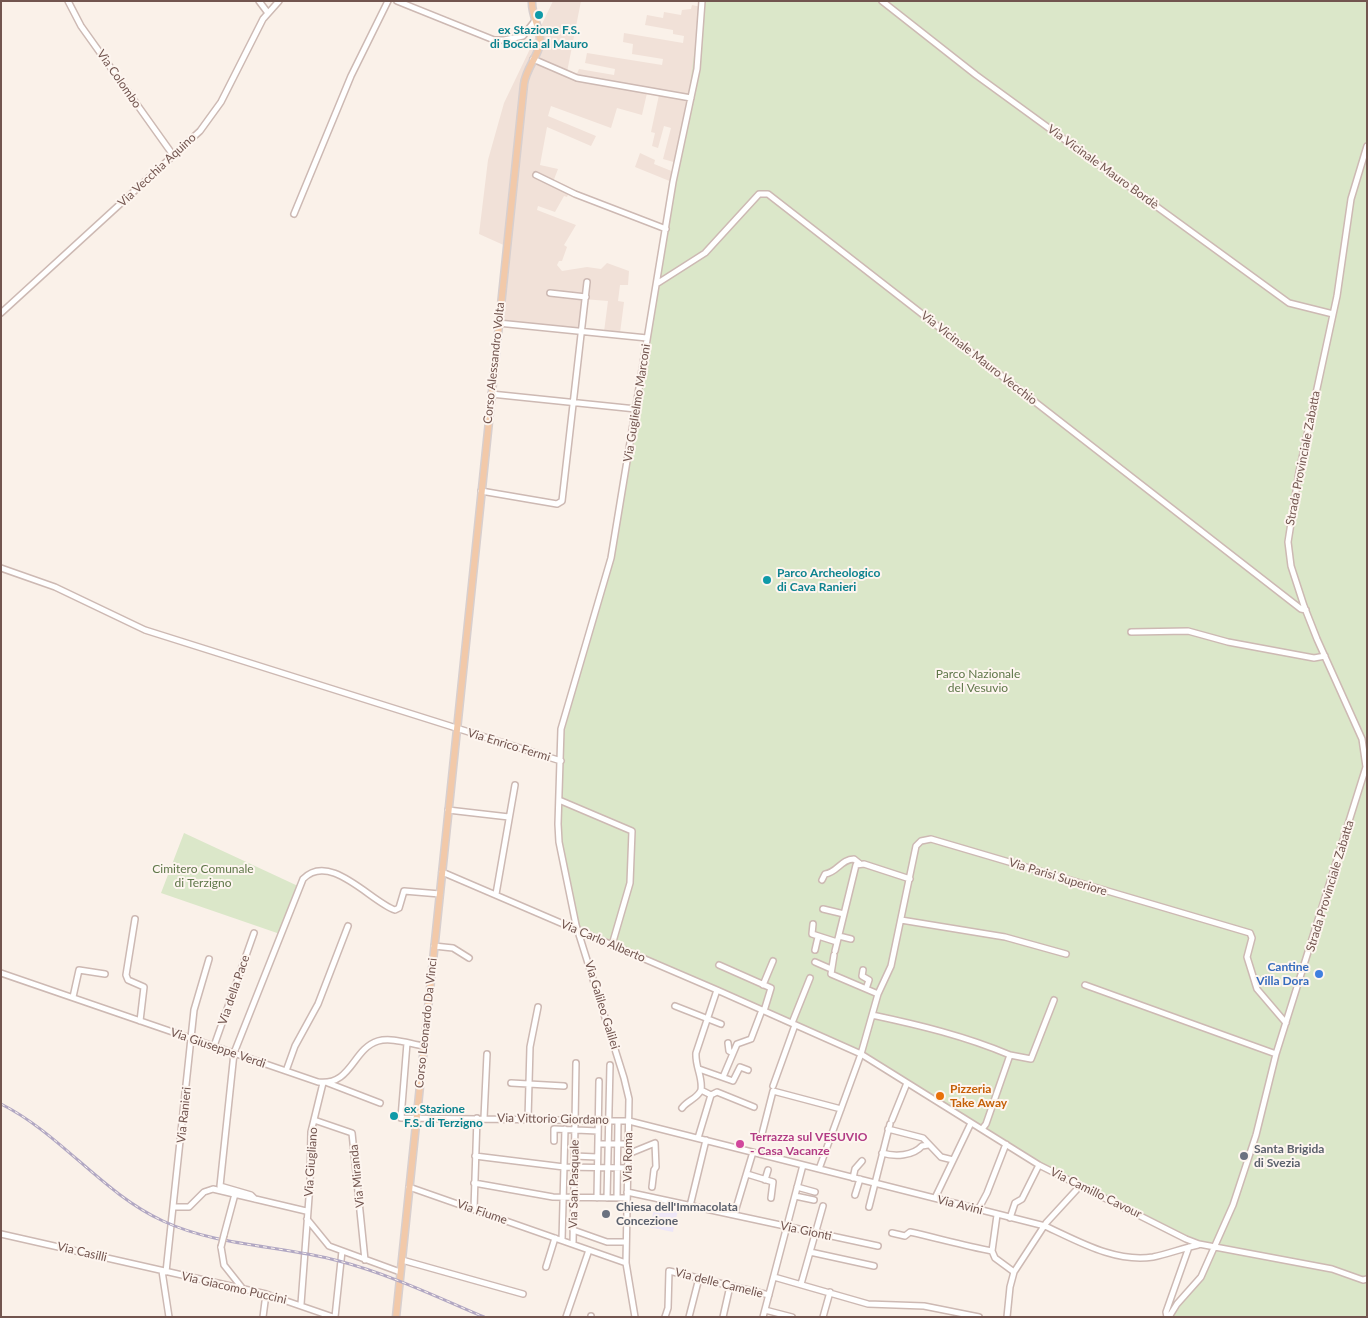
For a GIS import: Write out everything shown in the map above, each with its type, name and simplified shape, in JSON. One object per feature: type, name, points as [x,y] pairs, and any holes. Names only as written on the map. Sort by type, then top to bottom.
[{"type":"main road","name":"Corso Alessandro Volta","points":[[456,728],[524,84],[526,72],[540,41],[534,22],[532,1]]},
{"type":"main road","name":"Corso Leonardo Da Vinci","points":[[396,1317],[456,728]]},
{"type":"street","name":"Via Colombo","points":[[68,1],[86,34],[173,155]]},
{"type":"street","points":[[259,1],[268,13]]},
{"type":"street","name":"Via Vecchia Aquino","points":[[1,313],[200,131],[221,102],[268,13],[279,1]]},
{"type":"street","points":[[294,214],[351,76],[388,1]]},
{"type":"street","points":[[398,1],[497,40],[523,36],[534,22]]},
{"type":"street","name":"Via Guglielmo Marconi","points":[[559,800],[561,729],[611,558],[647,338],[696,69],[702,1]]},
{"type":"street","name":"Via Vicinale Mauro Bordè","points":[[882,1],[968,70],[1289,303],[1333,314]]},
{"type":"street","points":[[533,59],[577,78],[691,98]]},
{"type":"street","name":"Strada Provinciale Zabatta","points":[[1168,1317],[1201,1277],[1215,1247],[1252,1149],[1276,1054],[1367,763],[1362,739],[1306,610],[1291,566],[1289,534],[1299,472],[1333,314],[1351,200],[1367,146]]},
{"type":"street","points":[[536,175],[575,194],[666,229]]},
{"type":"street","name":"Via Vicinale Mauro Vecchio","points":[[658,283],[705,253],[759,194],[768,194],[1134,478],[1270,587],[1301,609],[1306,610]]},
{"type":"street","points":[[481,491],[557,504],[562,501],[575,403],[587,282]]},
{"type":"street","points":[[550,294],[586,297]]},
{"type":"street","points":[[498,324],[647,338]]},
{"type":"street","points":[[491,394],[636,409]]},
{"type":"street","name":"Via Enrico Fermi","points":[[1,568],[55,587],[145,630],[561,761]]},
{"type":"street","points":[[1131,632],[1188,631],[1228,642],[1314,658],[1325,656]]},
{"type":"street","points":[[496,894],[515,785]]},
{"type":"street","points":[[559,800],[632,832],[630,883],[612,945]]},
{"type":"street","name":"Via Galileo Galilei","points":[[559,800],[559,842],[578,930],[624,1078],[629,1100],[628,1121]]},
{"type":"street","points":[[448,810],[509,817]]},
{"type":"street","name":"Via Parisi Superiore","points":[[819,1169],[861,1054],[878,994],[891,966],[916,846],[921,841],[932,839],[1250,933],[1252,938],[1247,956],[1258,991],[1286,1023]]},
{"type":"street","points":[[822,880],[825,874],[838,869],[846,860],[854,859],[859,863],[910,879]]},
{"type":"street","points":[[859,863],[854,870],[831,974],[878,994]]},
{"type":"street","points":[[255,1199],[251,1195],[220,1186],[234,1053],[306,876],[327,871],[336,873],[393,910],[399,908],[404,891],[440,894]]},
{"type":"street","name":"Via Carlo Alberto","points":[[442,872],[861,1054]]},
{"type":"street","points":[[823,909],[844,914]]},
{"type":"street","points":[[136,919],[126,975],[128,980],[144,987],[140,1021]]},
{"type":"street","points":[[901,920],[1005,937],[1066,954]]},
{"type":"street","points":[[813,924],[812,934],[818,937],[851,939]]},
{"type":"street","points":[[286,1071],[295,1046],[318,1004],[348,926]]},
{"type":"street","name":"Via della Pace","points":[[214,1046],[254,933]]},
{"type":"street","points":[[815,950],[818,937]]},
{"type":"street","points":[[434,946],[453,948],[469,958]]},
{"type":"street","name":"Via Ranieri","points":[[169,1317],[164,1271],[174,1207],[196,1002],[209,959]]},
{"type":"street","points":[[763,985],[773,961]]},
{"type":"street","points":[[815,962],[831,969]]},
{"type":"street","points":[[719,965],[771,988],[751,1039],[738,1043],[725,1066],[723,1078]]},
{"type":"street","points":[[74,997],[79,970],[105,974]]},
{"type":"street","points":[[863,970],[862,976],[871,980],[866,989]]},
{"type":"street","name":"Via Giuseppe Verdi","points":[[1,974],[74,997],[380,1103]]},
{"type":"street","points":[[773,1086],[810,978]]},
{"type":"street","points":[[1085,985],[1276,1054]]},
{"type":"street","points":[[682,1108],[687,1102],[698,1097],[702,1090],[702,1078],[698,1069],[696,1053],[717,990]]},
{"type":"street","points":[[872,1015],[935,1029],[1010,1055],[1031,1059],[1054,1000]]},
{"type":"street","points":[[675,1006],[708,1017],[721,1024]]},
{"type":"street","points":[[528,1119],[530,1047],[538,1007]]},
{"type":"street","points":[[325,1083],[341,1078],[368,1047],[374,1043],[386,1040],[424,1046]]},
{"type":"street","points":[[407,1043],[401,1118],[417,1117]]},
{"type":"street","points":[[728,1043],[729,1051],[733,1053]]},
{"type":"street","points":[[484,1118],[487,1054]]},
{"type":"street","name":"Via Camillo Cavour","points":[[861,1054],[1039,1165],[1198,1244],[1332,1269],[1365,1280]]},
{"type":"street","points":[[982,1129],[1010,1055]]},
{"type":"street","name":"Via San Pasquale","points":[[573,1244],[576,1064]]},
{"type":"street","points":[[607,1198],[610,1065]]},
{"type":"street","points":[[698,1069],[733,1081],[740,1067],[748,1070]]},
{"type":"street","points":[[702,1078],[709,1083]]},
{"type":"street","points":[[597,1198],[599,1081]]},
{"type":"street","name":"Via Giugliano","points":[[301,1304],[306,1211],[314,1120],[325,1083]]},
{"type":"street","points":[[869,1207],[890,1125],[907,1083]]},
{"type":"street","points":[[511,1084],[564,1086]]},
{"type":"street","points":[[702,1090],[711,1095]]},
{"type":"street","points":[[762,1134],[773,1091],[840,1109]]},
{"type":"street","points":[[698,1138],[711,1095],[717,1092],[754,1107]]},
{"type":"street","name":"Via Vittorio Giordano","points":[[417,1117],[628,1121]]},
{"type":"street","points":[[474,1209],[477,1118]]},
{"type":"street","name":"Via Miranda","points":[[314,1120],[352,1133],[365,1260]]},
{"type":"street","points":[[617,1198],[618,1121]]},
{"type":"street","name":"Via Avini","points":[[628,1121],[1045,1226],[1103,1252],[1125,1256],[1151,1257],[1198,1244]]},
{"type":"street","name":"Via Roma","points":[[628,1121],[625,1242],[626,1262],[635,1317]]},
{"type":"street","points":[[935,1198],[971,1123]]},
{"type":"street","points":[[890,1125],[923,1138],[941,1157],[953,1160]]},
{"type":"street","name":"Via Vittorio Giordano","points":[[554,1141],[554,1129],[598,1131]]},
{"type":"street","points":[[562,1240],[565,1129]]},
{"type":"street","points":[[690,1206],[706,1140]]},
{"type":"street","points":[[628,1154],[655,1143],[656,1167],[652,1186]]},
{"type":"street","points":[[598,1144],[628,1144]]},
{"type":"street","points":[[978,1210],[987,1194],[1006,1144]]},
{"type":"street","points":[[882,1153],[896,1157],[916,1152],[922,1146],[928,1145]]},
{"type":"street","points":[[734,1215],[752,1152]]},
{"type":"street","points":[[475,1156],[564,1167],[627,1168]]},
{"type":"street","points":[[574,1156],[598,1157]]},
{"type":"street","points":[[853,1178],[855,1169],[862,1161]]},
{"type":"street","points":[[763,1317],[803,1165]]},
{"type":"street","points":[[1010,1218],[1015,1203],[1022,1199],[1039,1165]]},
{"type":"street","points":[[765,1180],[768,1170]]},
{"type":"street","points":[[747,1172],[773,1182],[771,1198]]},
{"type":"street","points":[[855,1195],[860,1179]]},
{"type":"street","name":"Via Gionti","points":[[474,1183],[574,1198],[617,1198],[627,1195],[690,1206],[878,1246]]},
{"type":"street","points":[[1007,1317],[1010,1287],[1014,1272],[1045,1226],[1080,1186]]},
{"type":"street","name":"Via Fiume","points":[[409,1187],[626,1262]]},
{"type":"street","points":[[797,1188],[816,1192]]},
{"type":"street","points":[[174,1207],[189,1207],[204,1192],[213,1189],[306,1211]]},
{"type":"street","points":[[235,1194],[221,1247],[221,1258],[224,1265],[244,1289]]},
{"type":"street","points":[[795,1196],[814,1200]]},
{"type":"street","points":[[801,1284],[822,1206]]},
{"type":"street","points":[[997,1215],[992,1251],[995,1258],[1014,1272]]},
{"type":"street","points":[[307,1219],[326,1244],[400,1272]]},
{"type":"street","points":[[573,1230],[607,1242],[625,1242]]},
{"type":"street","points":[[892,1233],[905,1236],[910,1232],[992,1251]]},
{"type":"street","name":"Via Casilli","points":[[1,1234],[164,1271]]},
{"type":"street","points":[[546,1267],[554,1238]]},
{"type":"street","points":[[1168,1317],[1166,1312],[1189,1247]]},
{"type":"street","points":[[566,1317],[589,1250]]},
{"type":"street","points":[[334,1317],[342,1251]]},
{"type":"street","points":[[810,1252],[874,1266]]},
{"type":"street","points":[[402,1260],[523,1294]]},
{"type":"street","name":"Via Giacomo Puccini","points":[[164,1271],[266,1294],[301,1304],[334,1317]]},
{"type":"street","name":"Via delle Camelie","points":[[666,1317],[669,1271],[769,1295]]},
{"type":"street","points":[[774,1277],[872,1305],[924,1306],[979,1317]]},
{"type":"street","points":[[689,1317],[699,1278]]},
{"type":"street","points":[[723,1317],[730,1286]]},
{"type":"street","points":[[823,1317],[830,1292]]},
{"type":"street","points":[[263,1317],[266,1294]]},
{"type":"street","points":[[765,1310],[792,1317]]},
{"type":"shaded area","points":[[553,1],[581,1],[567,72],[576,76],[579,69],[614,75],[615,69],[585,63],[587,53],[662,65],[663,59],[632,54],[633,44],[623,42],[624,33],[683,43],[684,36],[673,34],[673,30],[645,25],[647,15],[663,18],[664,12],[681,15],[682,10],[691,9],[692,5],[701,7],[697,47],[677,163],[663,159],[671,128],[664,126],[658,148],[652,146],[655,133],[651,132],[659,95],[647,93],[642,115],[617,108],[611,128],[551,106],[548,116],[596,136],[591,146],[547,127],[540,165],[558,169],[553,182],[570,190],[567,197],[564,196],[555,212],[538,206],[537,210],[576,225],[564,245],[567,247],[562,261],[559,261],[557,265],[562,271],[587,267],[601,269],[607,263],[629,271],[628,285],[620,285],[618,301],[624,302],[620,333],[604,332],[608,301],[583,299],[580,329],[502,321],[508,247],[479,234],[488,160],[504,103]]},
{"type":"shaded area","points":[[640,153],[655,160],[654,164],[674,172],[672,182],[635,167]]},
{"type":"shaded area","points":[[657,1201],[679,1206],[673,1232],[649,1227]]},
{"type":"green space","name":"Parco Nazionale del Vesuvio","points":[[701,1],[1367,1],[1367,1317],[1165,1317],[1166,1312],[1197,1277],[1210,1248],[1046,1169],[923,1097],[862,1057],[788,1026],[718,992],[715,993],[578,931],[558,843],[555,817],[558,799],[557,734],[594,612],[608,555],[650,305],[687,108]]},
{"type":"green space","name":"Cimitero Comunale di Terzigno","points":[[184,833],[298,886],[280,934],[161,893]]},
{"type":"railway","points":[[1,1104],[23,1116],[43,1131],[120,1195],[163,1221],[184,1230],[206,1236],[317,1256],[358,1266],[413,1286],[484,1317]]},
{"type":"place","name":"ex Stazione F.S. di Boccia al Mauro","points":[[539,15]]},
{"type":"place","name":"Parco Archeologico di Cava Ranieri","points":[[767,580]]},
{"type":"place","name":"Cantine Villa Dora","points":[[1319,974]]},
{"type":"place","name":"Pizzeria Take Away","points":[[940,1096]]},
{"type":"place","name":"ex Stazione F.S. di Terzigno","points":[[394,1116]]},
{"type":"place","name":"Terrazza sul VESUVIO - Casa Vacanze","points":[[740,1144]]},
{"type":"place","name":"Santa Brigida di Svezia","points":[[1244,1156]]},
{"type":"place","name":"Chiesa dell'Immacolata Concezione","points":[[606,1214]]}]
